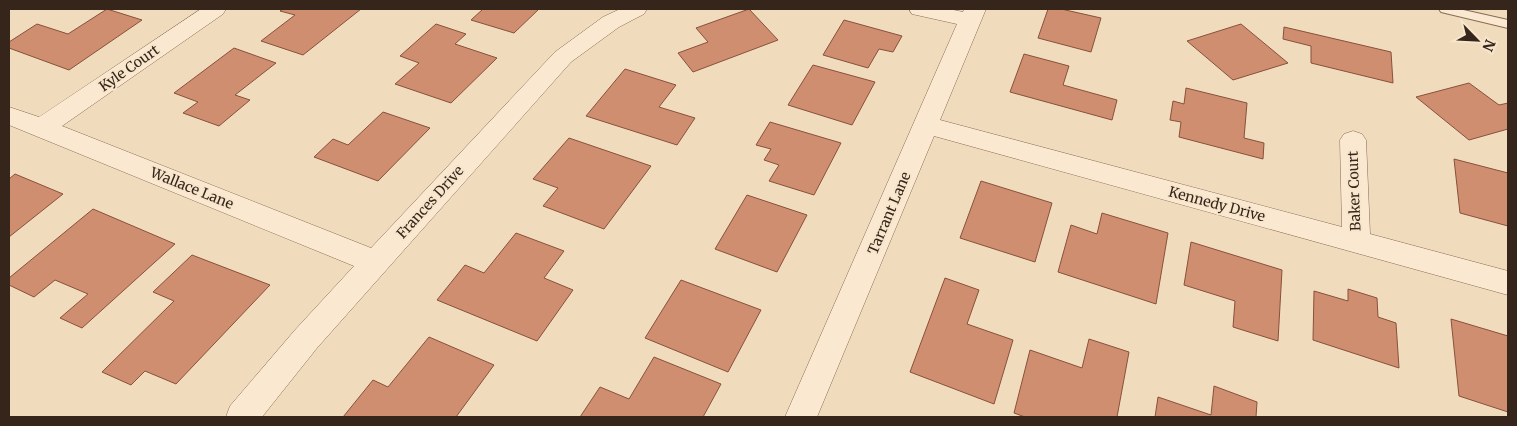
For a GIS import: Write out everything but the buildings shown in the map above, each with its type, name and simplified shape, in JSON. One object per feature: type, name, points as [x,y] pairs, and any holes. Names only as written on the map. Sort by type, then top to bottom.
[{"type":"street","name":"Kyle Court","points":[[42,128],[215,9]]},
{"type":"street","name":"Frances Drive","points":[[242,417],[306,339],[563,57],[611,22],[636,9]]},
{"type":"street","points":[[920,9],[972,14]]},
{"type":"street","name":"Tarrant Lane","points":[[801,417],[927,125],[972,14]]},
{"type":"street","name":"Wallace Lane","points":[[9,115],[375,262]]},
{"type":"street","name":"Kennedy Drive","points":[[927,125],[1508,283]]},
{"type":"street","name":"Baker Court","points":[[1352,140],[1356,242]]},
{"type":"lane","points":[[1445,9],[1471,12],[1508,24]]}]
